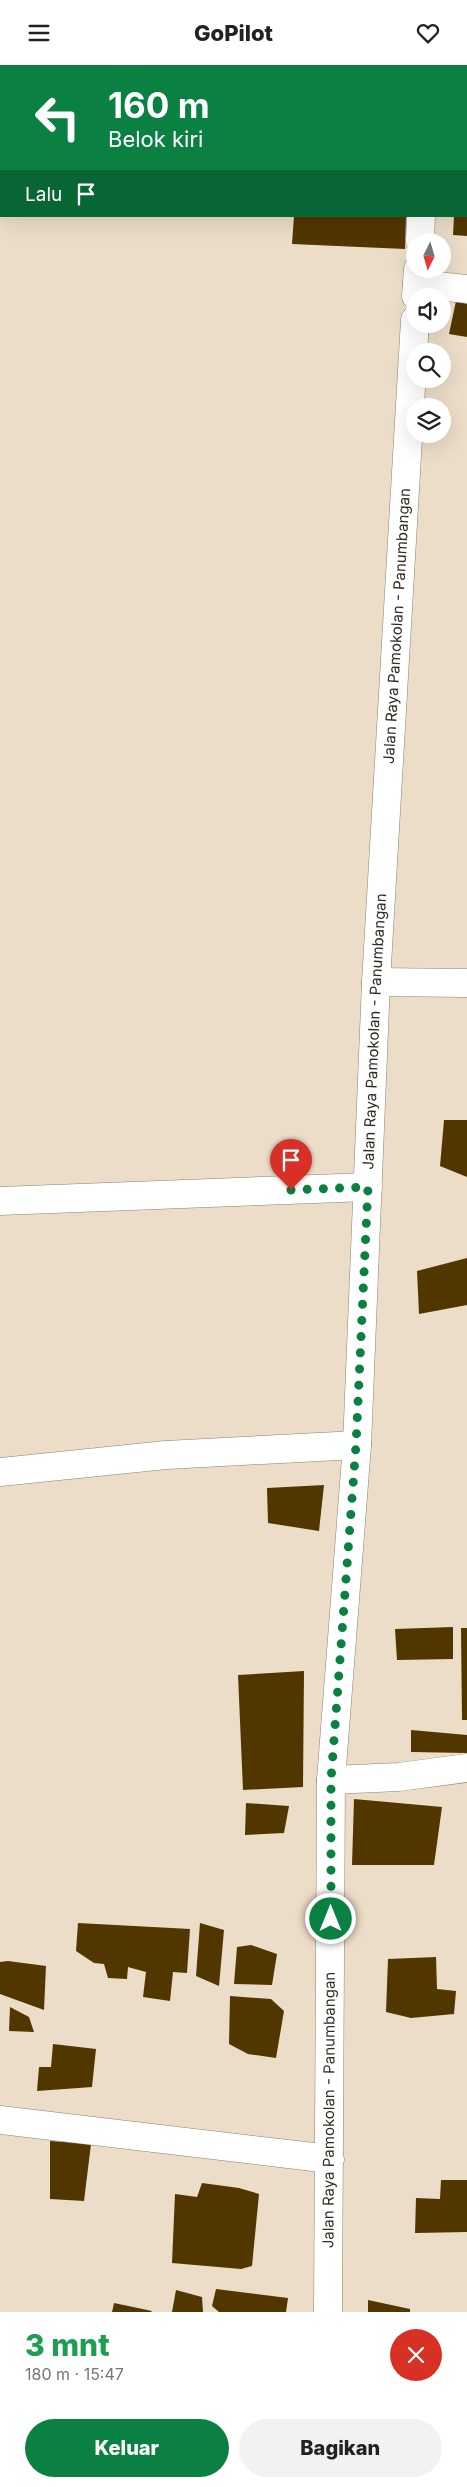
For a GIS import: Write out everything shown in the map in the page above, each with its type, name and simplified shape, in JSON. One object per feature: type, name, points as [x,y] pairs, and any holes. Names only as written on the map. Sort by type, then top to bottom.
[{"type":"main road","points":[[420,233],[421,217]]},
{"type":"main road","points":[[417,283],[467,289]]},
{"type":"main road","name":"Jalan Raya Pamokolan - Panumbangan","points":[[328,2312],[331,1780],[356,1445],[376,982],[414,333]]},
{"type":"main road","points":[[376,982],[467,983]]},
{"type":"main road","points":[[0,1201],[368,1187]]},
{"type":"main road","points":[[0,1472],[166,1455],[356,1445]]},
{"type":"main road","points":[[331,1780],[399,1777],[467,1768]]},
{"type":"main road","points":[[0,2120],[330,2159]]},
{"type":"building","points":[[294,217],[406,217],[405,249],[292,244]]},
{"type":"building","points":[[454,217],[467,217],[467,236],[453,235]]},
{"type":"building","points":[[456,301],[467,304],[467,337],[449,334],[451,333]]},
{"type":"building","points":[[444,1120],[467,1120],[467,1177],[440,1166]]},
{"type":"building","points":[[467,1258],[467,1305],[419,1314],[417,1271]]},
{"type":"building","points":[[324,1485],[319,1531],[268,1523],[267,1488]]},
{"type":"building","points":[[453,1627],[453,1659],[397,1660],[395,1629]]},
{"type":"building","points":[[461,1628],[467,1628],[467,1720],[462,1720]]},
{"type":"building","points":[[304,1671],[303,1787],[243,1790],[238,1675]]},
{"type":"building","points":[[411,1730],[467,1735],[467,1753],[411,1752]]},
{"type":"building","points":[[354,1799],[442,1807],[434,1865],[352,1865]]},
{"type":"building","points":[[246,1803],[289,1806],[284,1833],[245,1835]]},
{"type":"building","points":[[78,1923],[190,1929],[187,1973],[173,1972],[170,2001],[143,1997],[146,1972],[128,1967],[127,1979],[108,1978],[104,1964],[94,1963],[76,1951]]},
{"type":"building","points":[[200,1923],[224,1930],[219,1986],[196,1976]]},
{"type":"building","points":[[251,1945],[277,1954],[272,1985],[234,1984],[237,1947]]},
{"type":"building","points":[[436,1957],[437,1989],[456,1991],[454,2014],[411,2018],[386,2012],[388,1959]]},
{"type":"building","points":[[8,1961],[46,1966],[44,2010],[0,1994],[0,1962]]},
{"type":"building","points":[[230,1996],[271,1999],[284,2011],[276,2058],[248,2054],[229,2044]]},
{"type":"building","points":[[10,2007],[29,2017],[34,2032],[9,2031]]},
{"type":"building","points":[[53,2044],[96,2049],[92,2087],[37,2091],[39,2067],[51,2067]]},
{"type":"building","points":[[50,2141],[91,2144],[84,2201],[50,2199]]},
{"type":"building","points":[[441,2180],[467,2180],[467,2232],[415,2233],[416,2198],[440,2199]]},
{"type":"building","points":[[202,2183],[239,2188],[259,2194],[252,2266],[241,2269],[172,2263],[175,2194],[197,2197]]},
{"type":"building","points":[[216,2289],[288,2298],[286,2312],[219,2312],[212,2306]]},
{"type":"building","points":[[176,2290],[202,2297],[203,2312],[172,2312]]},
{"type":"building","points":[[368,2300],[410,2309],[410,2312],[368,2312]]},
{"type":"building","points":[[114,2303],[152,2311],[112,2312]]},
{"type":"route","points":[[291,1190],[368,1187],[356,1445],[331,1780],[331,1919]]}]
